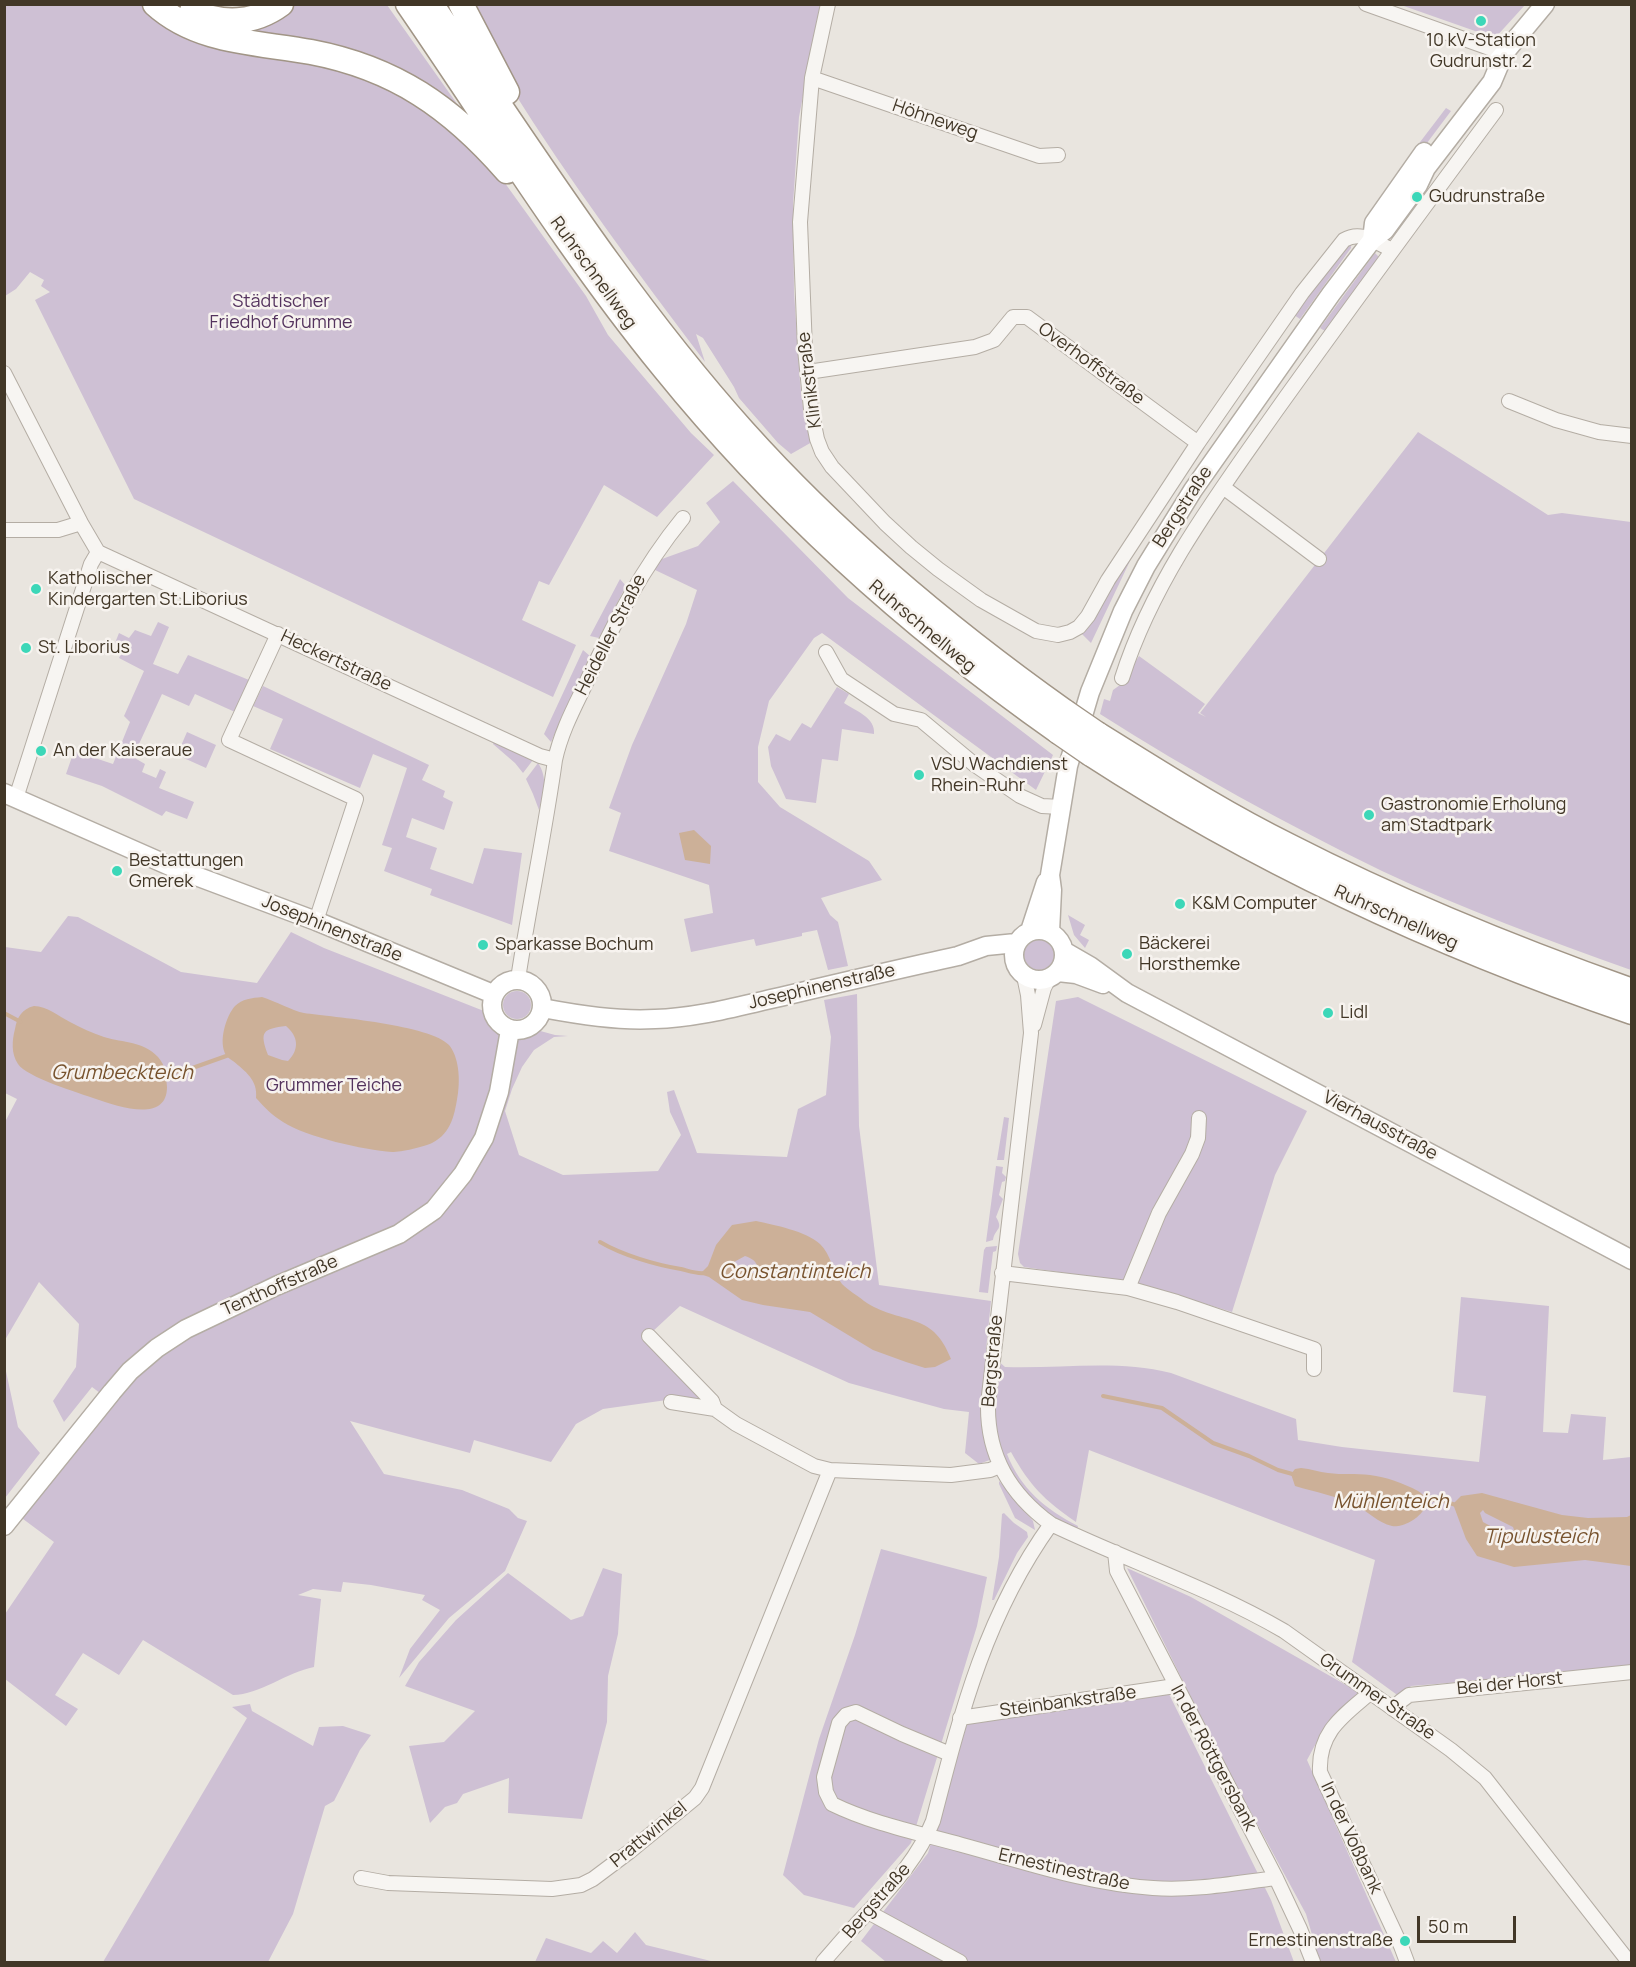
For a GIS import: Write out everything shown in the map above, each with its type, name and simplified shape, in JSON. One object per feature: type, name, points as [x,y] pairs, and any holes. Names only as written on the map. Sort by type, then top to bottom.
[{"type":"highway","points":[[155,4],[164,13],[186,26],[205,33],[338,58],[409,86],[449,113],[468,130],[495,157],[574,249]]},
{"type":"highway","points":[[182,4],[206,17],[239,20],[267,13],[281,4]]},
{"type":"highway","name":"Ruhrschnellweg","points":[[408,4],[574,249],[663,367],[741,444]]},
{"type":"highway","name":"Ruhrschnellweg","points":[[431,4],[543,168],[645,312],[699,380],[741,444],[812,531],[885,598],[967,665],[1062,722],[1205,822],[1267,857],[1363,904],[1493,961],[1632,1012]]},
{"type":"highway","points":[[461,4],[543,168]]},
{"type":"highway","name":"Ruhrschnellweg","points":[[1094,744],[1366,885],[1452,924],[1632,991]]},
{"type":"street","name":"Klinikstraße","points":[[828,4],[812,78],[800,222],[801,285],[811,409],[822,452],[832,467],[855,492],[911,547],[981,600],[1036,631],[1058,635],[1079,627],[1088,616]]},
{"type":"street","points":[[1366,4],[1492,49],[1503,56]]},
{"type":"street","name":"Bergstraße","points":[[1050,932],[1052,890],[1050,875],[1068,766],[1090,692],[1123,611],[1146,566],[1192,490],[1372,240],[1374,223],[1382,210],[1428,147],[1545,4]]},
{"type":"street","name":"Höhneweg","points":[[812,78],[1039,156],[1058,155]]},
{"type":"street","name":"Bergstraße","points":[[1122,678],[1134,646],[1166,579],[1223,487],[1392,250],[1496,110]]},
{"type":"street","name":"Bergstraße","points":[[1088,616],[1108,580],[1198,442],[1302,293],[1344,240],[1352,235],[1362,234],[1392,250]]},
{"type":"street","name":"Overhoffstraße","points":[[808,372],[975,347],[994,340],[1012,317],[1027,317],[1198,442]]},
{"type":"street","points":[[4,373],[98,552],[91,564],[10,796]]},
{"type":"street","points":[[1509,401],[1556,420],[1599,432],[1632,436]]},
{"type":"street","name":"Bergstraße","points":[[1223,487],[1319,558]]},
{"type":"street","name":"Heideller Straße","points":[[555,760],[563,730],[631,592],[661,545],[682,518]]},
{"type":"street","points":[[4,530],[58,530],[81,523]]},
{"type":"street","name":"Heckertstraße","points":[[98,552],[540,756],[555,760]]},
{"type":"street","points":[[278,634],[229,740],[356,799],[316,921]]},
{"type":"street","points":[[826,652],[841,679],[886,709],[894,714],[921,720],[975,765],[1020,796],[1042,806],[1061,807]]},
{"type":"street","points":[[518,980],[555,760]]},
{"type":"street","name":"Josephinenstraße","points":[[10,796],[172,867],[316,921],[493,994]]},
{"type":"street","name":"Bergstraße","points":[[1030,931],[1043,888],[1050,875]]},
{"type":"street","points":[[1016,943],[1025,933],[1041,930],[1050,932],[1058,938],[1064,951]]},
{"type":"street","name":"Bergstraße","points":[[823,1962],[906,1870],[927,1836],[960,1718],[986,1641],[1017,1578],[1051,1524],[1035,1512],[1014,1490],[1000,1466],[993,1447],[988,1411],[1031,1033],[1028,995],[1013,954],[1016,943]]},
{"type":"street","name":"Josephinenstraße","points":[[542,1008],[596,1018],[672,1018],[714,1012],[958,956],[986,946],[1016,943]]},
{"type":"street","name":"Bergstraße","points":[[1031,1033],[1044,988],[1064,961],[1064,951]]},
{"type":"street","name":"Vierhausstraße","points":[[1064,951],[1090,966],[1127,993]]},
{"type":"street","name":"Josephinenstraße","points":[[958,956],[997,958],[1020,970]]},
{"type":"street","points":[[1020,970],[1038,980],[1054,975]]},
{"type":"street","name":"Vierhausstraße","points":[[1054,975],[1076,974],[1127,993],[1632,1260]]},
{"type":"street","points":[[518,980],[528,982],[536,989],[541,998],[542,1008],[537,1021],[531,1026],[525,1029],[510,1030],[494,1016],[491,1002],[493,994],[503,983],[518,980]]},
{"type":"street","name":"Tenthoffstraße","points":[[4,1526],[124,1378],[157,1348],[186,1329],[276,1286],[399,1234],[434,1210],[463,1174],[484,1138],[499,1092],[510,1030]]},
{"type":"street","points":[[1128,1288],[1159,1213],[1192,1154],[1198,1138],[1199,1118]]},
{"type":"street","points":[[1002,1273],[1128,1288],[1207,1311],[1314,1349],[1314,1369]]},
{"type":"street","points":[[649,1336],[712,1401],[715,1409]]},
{"type":"street","points":[[671,1402],[715,1409],[736,1424],[814,1466],[830,1470],[951,1475],[990,1470],[1000,1466]]},
{"type":"street","name":"Prattwinkel","points":[[361,1878],[388,1883],[552,1889],[581,1885],[593,1880],[694,1798],[702,1788],[830,1470]]},
{"type":"street","name":"Grummer Straße","points":[[1051,1524],[1254,1614],[1284,1631],[1451,1750],[1485,1778],[1629,1962]]},
{"type":"street","name":"In der Röttgersbank","points":[[1116,1552],[1117,1571],[1276,1878],[1313,1962]]},
{"type":"street","name":"Bei der Horst","points":[[1394,1710],[1410,1695],[1632,1672]]},
{"type":"street","name":"Steinbankstraße","points":[[960,1718],[1175,1686]]},
{"type":"street","name":"In der Voßbank","points":[[1370,1693],[1329,1732],[1322,1747],[1320,1772],[1407,1962]]},
{"type":"street","points":[[927,1836],[832,1804],[826,1792],[824,1778],[839,1723],[846,1714],[856,1712],[950,1754]]},
{"type":"street","name":"Ernestinestraße","points":[[927,1836],[1089,1880],[1123,1885],[1188,1888],[1276,1878]]},
{"type":"street","points":[[868,1912],[960,1962]]},
{"type":"green space","points":[[1525,4],[1495,38],[1401,5]]},
{"type":"green space","name":"Städtischer Friedhof Grumme","points":[[5,5],[144,5],[315,60],[405,92],[492,165],[586,296],[608,335],[691,433],[714,455],[657,517],[604,485],[549,585],[539,581],[522,620],[576,645],[553,697],[134,499],[35,300],[50,292],[41,286],[44,280],[30,272],[16,289],[5,296]]},
{"type":"green space","points":[[291,5],[387,5],[472,125],[451,107],[229,28]]},
{"type":"green space","points":[[468,5],[820,5],[799,117],[793,204],[794,292],[800,382],[804,415],[812,442],[791,454],[778,443],[739,398],[703,338],[696,334],[705,362],[556,157],[504,76]]},
{"type":"green space","points":[[1446,108],[1451,111],[1403,175],[1398,171]]},
{"type":"green space","points":[[1351,242],[1351,248],[1300,319],[1294,315],[1345,244]]},
{"type":"green space","points":[[1375,253],[1378,259],[1325,331],[1320,328]]},
{"type":"green space","points":[[1418,432],[1548,515],[1562,513],[1631,522],[1631,970],[1505,924],[1382,871],[1239,797],[1100,714],[1104,699],[1110,701],[1113,690],[1120,685],[1139,656],[1205,704],[1198,713],[1206,717],[1200,713]]},
{"type":"green space","points":[[733,481],[848,598],[1053,755],[1036,790],[822,633],[814,638],[769,701],[758,747],[758,782],[780,807],[869,861],[882,880],[821,898],[830,915],[838,922],[848,966],[828,970],[817,930],[802,933],[802,936],[756,946],[754,939],[691,952],[684,919],[713,913],[709,885],[609,851],[621,813],[609,808],[632,745],[686,624],[697,590],[653,569],[662,559],[698,546],[720,522],[706,503]]},
{"type":"green space","points":[[1138,544],[1091,643],[1080,632]]},
{"type":"green space","points":[[620,579],[626,586],[599,638],[590,636]]},
{"type":"green space","points":[[158,622],[169,627],[153,664],[178,674],[188,655],[249,680],[235,712],[195,694],[189,706],[162,694],[133,757],[145,764],[142,772],[156,778],[160,769],[166,772],[159,788],[194,802],[187,819],[166,811],[162,816],[102,786],[66,774],[74,751],[113,764],[130,722],[124,716],[144,671],[119,658],[124,648],[115,643],[119,633],[129,638],[135,630],[151,636]]},
{"type":"green space","points":[[583,650],[590,656],[551,742],[544,734]]},
{"type":"green space","points":[[263,686],[429,765],[422,780],[445,791],[443,797],[453,802],[444,830],[412,818],[406,837],[437,848],[430,869],[473,884],[484,848],[522,853],[512,925],[430,895],[432,889],[384,871],[392,848],[382,845],[407,768],[373,754],[360,788],[270,749],[283,719],[253,706]]},
{"type":"green space","points":[[837,687],[849,694],[844,703],[869,719],[874,728],[874,734],[842,729],[838,761],[822,759],[816,803],[786,799],[771,766],[768,747],[776,734],[790,741],[802,723],[811,728]]},
{"type":"green space","points":[[187,732],[216,745],[206,768],[177,755]]},
{"type":"green space","points":[[494,742],[533,760],[523,773],[493,744]]},
{"type":"green space","points":[[538,763],[544,780],[544,792],[539,810],[526,779]]},
{"type":"green space","points":[[1068,915],[1085,925],[1080,935],[1089,940],[1085,948],[1074,935]]},
{"type":"green space","name":"Grummer Teiche","points":[[68,916],[78,917],[181,972],[257,983],[291,932],[324,948],[522,1026],[568,1036],[554,1037],[534,1050],[522,1067],[505,1111],[519,1155],[563,1175],[658,1171],[681,1135],[670,1112],[667,1092],[674,1090],[697,1153],[787,1157],[798,1109],[826,1095],[831,1037],[824,1000],[857,994],[859,1126],[879,1285],[991,1301],[986,1350],[1005,1367],[1109,1365],[1171,1373],[1296,1419],[1298,1440],[1479,1462],[1486,1396],[1453,1392],[1461,1297],[1549,1306],[1543,1432],[1568,1433],[1571,1414],[1606,1417],[1603,1460],[1631,1457],[1631,1668],[1411,1686],[1400,1697],[1352,1662],[1375,1560],[1089,1450],[1076,1522],[1046,1499],[1031,1483],[1011,1452],[1007,1454],[1019,1478],[1035,1497],[1078,1526],[1077,1530],[1052,1516],[1032,1500],[1024,1491],[1003,1455],[979,1464],[965,1453],[969,1412],[944,1409],[849,1383],[680,1306],[651,1333],[642,1338],[706,1401],[681,1398],[603,1409],[576,1424],[551,1462],[474,1440],[470,1453],[350,1421],[384,1474],[462,1490],[509,1509],[518,1518],[527,1521],[505,1571],[449,1618],[399,1678],[410,1649],[440,1610],[422,1600],[425,1595],[343,1582],[341,1592],[313,1589],[298,1595],[321,1599],[314,1667],[253,1691],[233,1695],[143,1640],[119,1675],[83,1653],[55,1695],[78,1709],[66,1726],[5,1679],[5,1614],[54,1542],[19,1516],[112,1402],[92,1387],[64,1422],[53,1401],[76,1367],[79,1324],[39,1282],[5,1340],[5,1122],[17,1099],[5,1093],[5,947],[41,952]]},
{"type":"green space","points":[[1039,940],[1050,944],[1054,955],[1050,966],[1039,970],[1028,966],[1024,955],[1028,944]]},
{"type":"green space","points":[[517,991],[527,995],[531,1005],[527,1015],[517,1019],[507,1015],[503,1005],[507,995]]},
{"type":"green space","points":[[1078,997],[1307,1111],[1275,1175],[1232,1312],[1141,1284],[1024,1267],[1020,1263],[1018,1254],[1056,1001]]},
{"type":"green space","points":[[1004,1117],[1009,1118],[1004,1160],[997,1160]]},
{"type":"green space","points":[[996,1166],[1003,1167],[1002,1173],[1006,1177],[1002,1182],[999,1195],[1003,1199],[996,1217],[999,1227],[993,1240],[986,1242]]},
{"type":"green space","points":[[997,1246],[996,1251],[993,1252],[988,1293],[979,1292],[984,1250],[986,1247]]},
{"type":"green space","points":[[4,1362],[18,1427],[40,1453],[5,1498]]},
{"type":"green space","points":[[999,1481],[1033,1521],[1035,1530],[1015,1518]]},
{"type":"green space","points":[[1004,1513],[1027,1532],[1028,1537],[992,1600],[999,1557],[1002,1514]]},
{"type":"green space","points":[[881,1549],[987,1577],[977,1626],[911,1843],[854,1908],[804,1895],[783,1875],[819,1739],[855,1635]]},
{"type":"green space","points":[[603,1568],[622,1574],[618,1634],[608,1676],[607,1722],[582,1819],[508,1813],[509,1778],[463,1794],[457,1803],[445,1807],[430,1823],[409,1746],[444,1742],[475,1711],[405,1686],[419,1662],[456,1620],[508,1573],[571,1620],[583,1616]]},
{"type":"green space","points":[[1127,1568],[1191,1597],[1360,1693],[1327,1723],[1307,1760],[1396,1962],[1320,1962],[1306,1914],[1216,1748]]},
{"type":"green space","points":[[1169,1694],[1271,1900],[1294,1962],[886,1962],[861,1941],[928,1853],[967,1724]]},
{"type":"green space","points":[[250,1704],[252,1711],[313,1746],[319,1727],[343,1726],[371,1735],[360,1750],[334,1801],[325,1806],[293,1914],[268,1962],[103,1962],[247,1718],[232,1707]]},
{"type":"green space","points":[[635,1932],[646,1945],[715,1962],[535,1962],[546,1938],[591,1953],[603,1941],[617,1953]]},
{"type":"water","points":[[694,830],[711,846],[710,864],[685,860],[679,833]]},
{"type":"water","points":[[262,997],[304,1013],[381,1023],[423,1032],[449,1045],[457,1062],[459,1081],[455,1108],[444,1134],[424,1146],[392,1152],[366,1149],[320,1138],[279,1120],[256,1098],[253,1081],[227,1056],[223,1043],[226,1022],[235,1006],[247,999]],"holes":[[[286,1026],[293,1034],[296,1043],[294,1052],[288,1061],[268,1055],[264,1041],[268,1030]]]},
{"type":"water","name":"Grumbeckteich","points":[[34,1006],[48,1009],[95,1034],[140,1045],[152,1052],[161,1060],[165,1071],[167,1087],[165,1098],[159,1105],[150,1109],[128,1108],[54,1084],[23,1069],[14,1056],[14,1033],[21,1014]]},
{"type":"water","name":"Constantinteich","points":[[756,1221],[790,1229],[814,1239],[824,1248],[844,1286],[877,1309],[925,1325],[943,1343],[951,1359],[935,1367],[925,1368],[873,1350],[810,1312],[742,1300],[709,1277],[700,1274],[708,1266],[716,1245],[732,1225]],"holes":[[[745,1256],[757,1264],[758,1270],[755,1273],[736,1269],[734,1262]]]},
{"type":"water","name":"Mühlenteich","points":[[1295,1469],[1333,1474],[1370,1475],[1406,1485],[1424,1496],[1426,1502],[1424,1509],[1414,1520],[1399,1526],[1392,1526],[1349,1503],[1295,1486],[1291,1474]]},
{"type":"water","name":"Tipulusteich","points":[[1482,1493],[1562,1515],[1588,1518],[1631,1515],[1631,1566],[1585,1560],[1514,1567],[1477,1556],[1466,1539],[1453,1504],[1461,1496]],"holes":[[[1483,1510],[1513,1527],[1514,1530],[1511,1532],[1494,1528],[1483,1522],[1480,1513]]]},
{"type":"waterway","points":[[4,1013],[21,1022]]},
{"type":"waterway","points":[[161,1073],[184,1071],[229,1055]]},
{"type":"waterway","points":[[600,1242],[650,1262],[705,1273]]},
{"type":"waterway","points":[[1103,1396],[1162,1408],[1213,1443],[1249,1456],[1278,1470],[1296,1475]]},
{"type":"waterway","points":[[1422,1502],[1436,1499],[1456,1505]]},
{"type":"place","name":"10 kV-Station Gudrunstr. 2","points":[[1481,21]]},
{"type":"place","name":"Gudrunstraße","points":[[1417,197]]},
{"type":"place","name":"Katholischer Kindergarten St.Liborius","points":[[36,589]]},
{"type":"place","name":"St. Liborius","points":[[26,648]]},
{"type":"place","name":"An der Kaiseraue","points":[[41,751]]},
{"type":"place","name":"VSU Wachdienst Rhein-Ruhr","points":[[919,775]]},
{"type":"place","name":"Gastronomie Erholung am Stadtpark","points":[[1369,815]]},
{"type":"place","name":"Bestattungen Gmerek","points":[[117,871]]},
{"type":"place","name":"K&M Computer","points":[[1180,904]]},
{"type":"place","name":"Sparkasse Bochum","points":[[483,945]]},
{"type":"place","name":"Bäckerei Horsthemke","points":[[1127,954]]},
{"type":"place","name":"Lidl","points":[[1328,1013]]},
{"type":"place","name":"Ernestinenstraße","points":[[1405,1941]]}]
